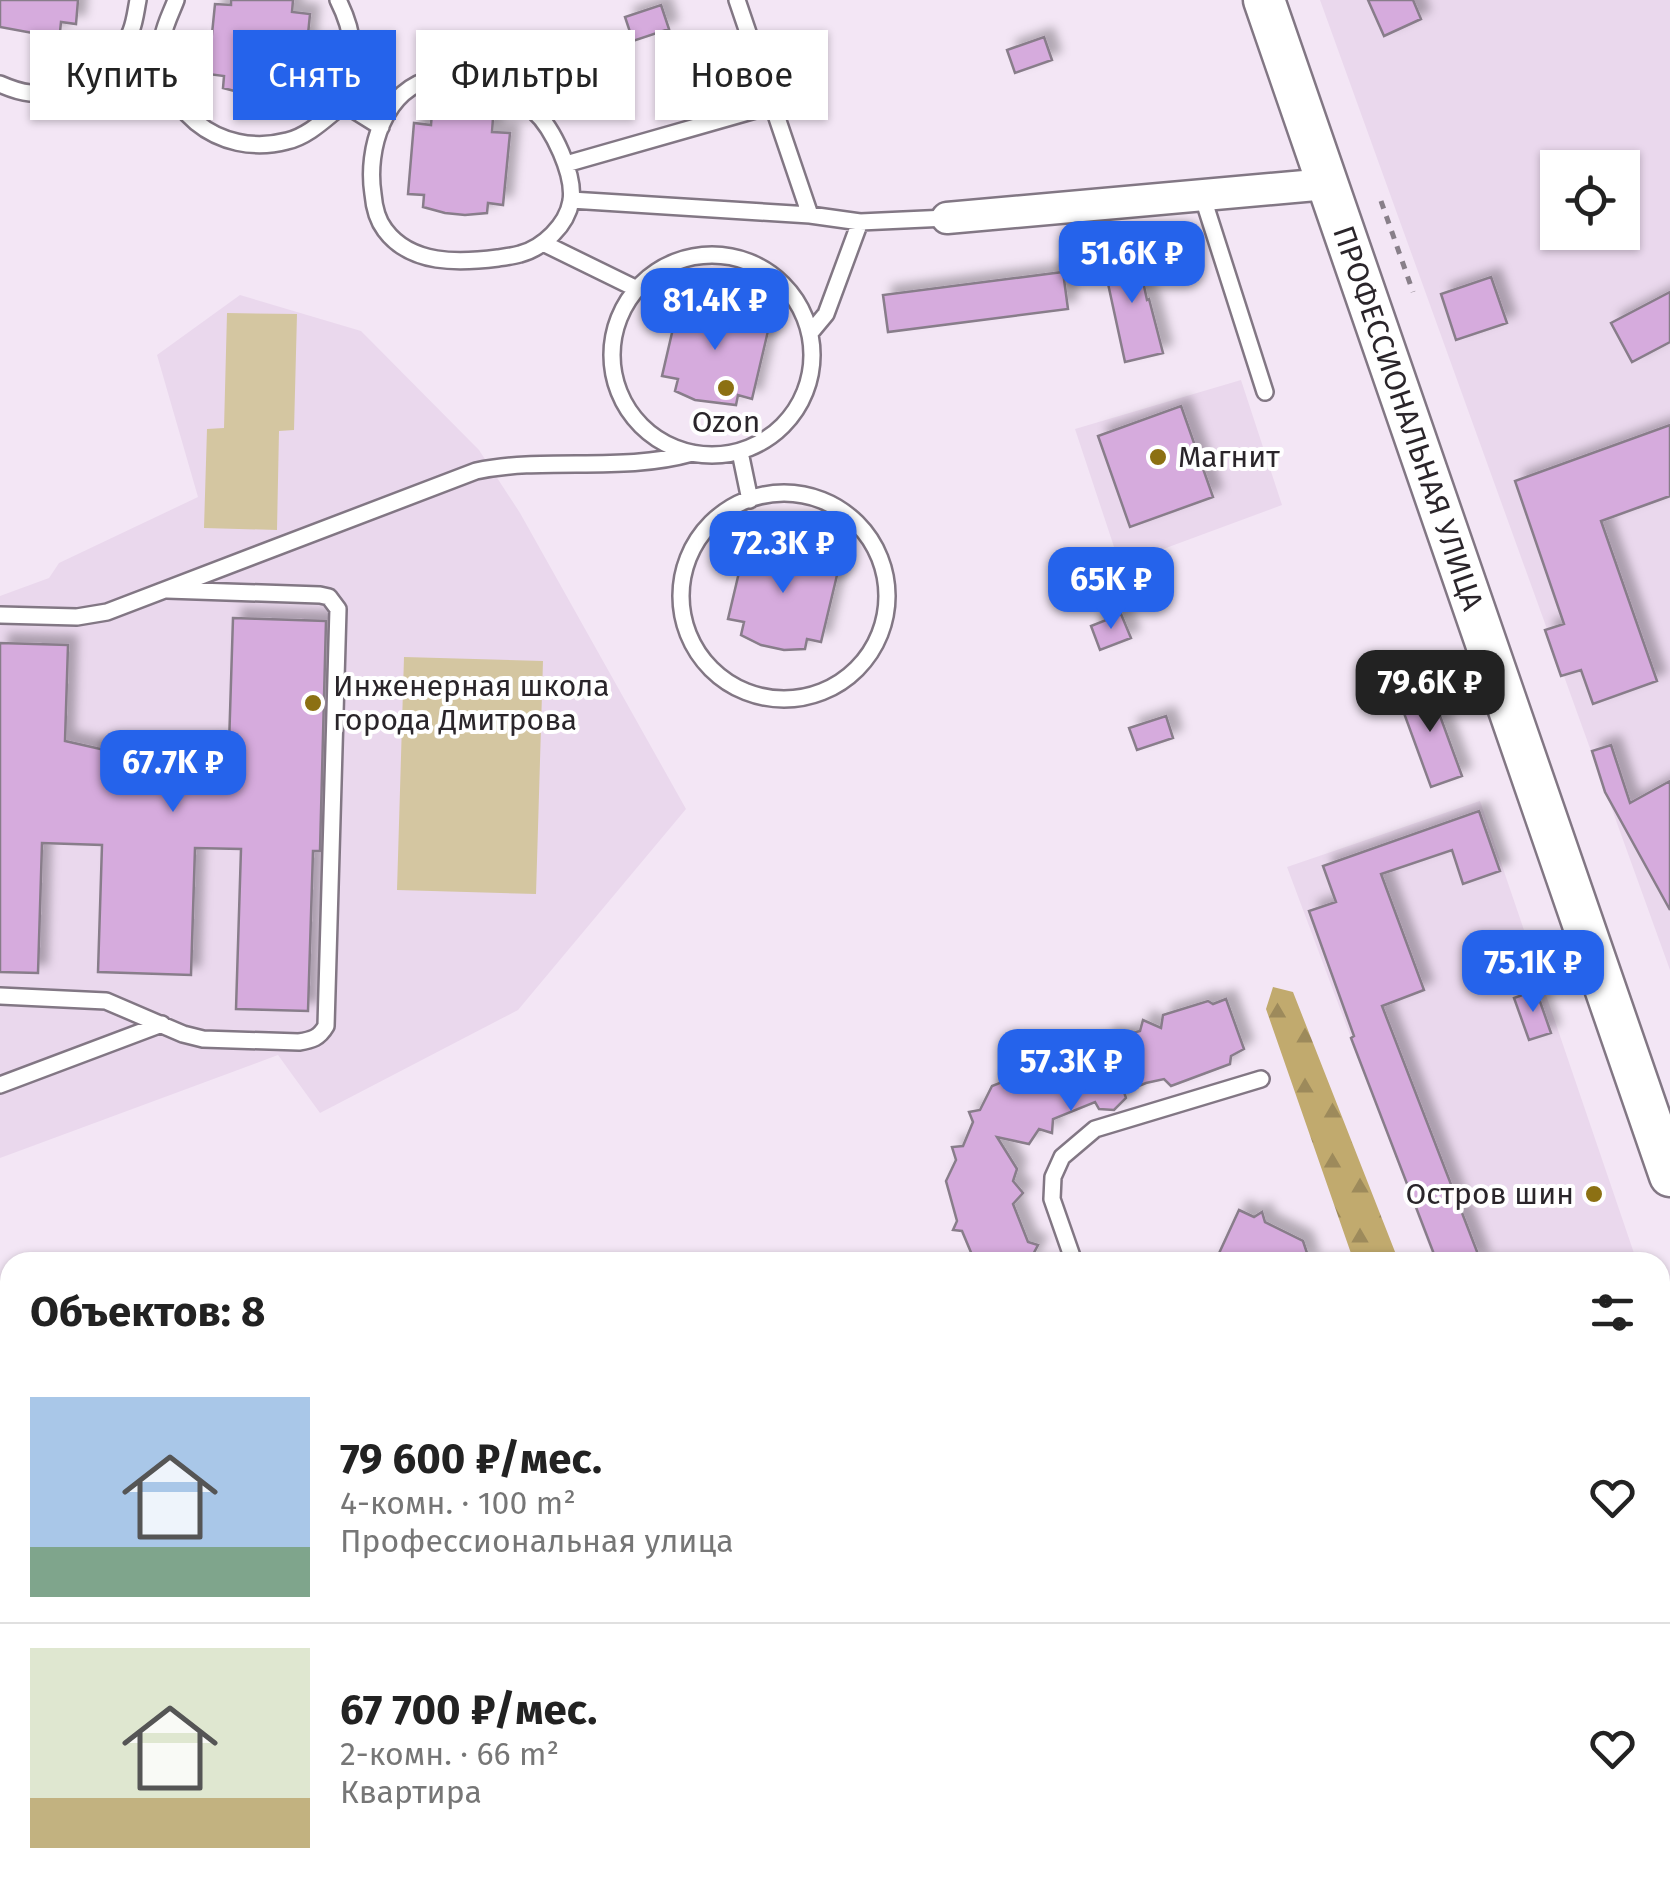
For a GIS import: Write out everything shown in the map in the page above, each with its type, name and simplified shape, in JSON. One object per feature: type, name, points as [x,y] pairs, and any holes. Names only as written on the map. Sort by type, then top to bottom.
[{"type":"main road","name":"ПРОФЕССИОНАЛЬНАЯ УЛИЦА","points":[[1264,0],[1670,1176]]},
{"type":"street","points":[[947,218],[1327,184]]},
{"type":"lane","points":[[0,84],[32,93],[70,89],[110,65],[133,28],[138,0]]},
{"type":"lane","points":[[165,30],[176,0]]},
{"type":"lane","points":[[338,0],[350,30]]},
{"type":"lane","points":[[737,0],[748,30]]},
{"type":"lane","points":[[133,28],[143,30]]},
{"type":"lane","points":[[466,76],[506,92],[536,113],[555,138],[566,164],[571,200],[561,224],[543,243],[522,254],[462,262],[424,257],[401,246],[383,228],[374,204],[370,175],[373,144],[380,127],[388,111],[406,92],[433,78],[466,76]]},
{"type":"lane","points":[[192,120],[222,140],[253,146],[288,141],[323,120]]},
{"type":"lane","points":[[369,120],[380,127]]},
{"type":"lane","points":[[566,164],[721,120]]},
{"type":"lane","points":[[779,120],[810,215]]},
{"type":"lane","points":[[1202,195],[1265,392]]},
{"type":"lane","points":[[571,200],[810,215],[860,222],[947,218]]},
{"type":"lane","points":[[811,332],[826,314],[860,222]]},
{"type":"lane","points":[[543,243],[637,289]]},
{"type":"lane","points":[[0,615],[66,617],[120,608],[476,472],[524,464],[646,463],[692,453],[740,452],[774,435],[796,412],[813,366],[811,332],[795,296],[767,269],[722,254],[677,260],[647,278],[624,305],[612,339],[614,381],[630,414],[654,437],[692,453]]},
{"type":"lane","points":[[740,452],[750,500]]},
{"type":"lane","points":[[789,492],[824,500],[860,524],[884,567],[888,608],[872,653],[834,687],[799,699],[776,700],[742,690],[713,672],[691,642],[684,623],[680,587],[697,539],[728,508],[750,500],[789,492]]},
{"type":"lane","points":[[0,996],[106,1001],[203,1039],[299,1042],[314,1040],[326,1026],[338,615],[334,602],[320,594],[167,590]]},
{"type":"lane","points":[[0,1085],[162,1024]]},
{"type":"lane","points":[[1071,1252],[1052,1199],[1054,1176],[1062,1157],[1095,1129],[1261,1079]]},
{"type":"path","points":[[1381,202],[1413,292]]},
{"type":"shaded area","points":[[1320,0],[1670,0],[1670,970]]},
{"type":"shaded area","name":"Инженерная школа города Дмитрова","points":[[240,295],[361,331],[479,450],[520,513],[686,809],[518,1010],[320,1113],[278,1055],[0,1158],[0,596],[49,578],[59,563],[198,497],[157,355]]},
{"type":"shaded area","points":[[227,313],[297,314],[294,430],[279,431],[277,530],[204,528],[207,429],[224,428]]},
{"type":"shaded area","points":[[1241,380],[1282,505],[1120,565],[1075,429]]},
{"type":"shaded area","points":[[404,657],[543,661],[536,894],[397,890]]},
{"type":"shaded area","points":[[1480,801],[1634,1252],[1431,1252],[1287,867]]},
{"type":"green space","points":[[1273,987],[1293,992],[1395,1252],[1351,1252],[1266,1009]]},
{"type":"building","points":[[0,0],[78,0],[76,24],[61,22],[60,30],[30,33],[0,27]]},
{"type":"building","points":[[231,0],[293,0],[292,12],[310,14],[308,30],[233,30],[233,91],[223,88],[224,76],[213,75],[215,4],[231,5]]},
{"type":"building","points":[[1368,0],[1413,0],[1421,19],[1384,36]]},
{"type":"building","points":[[661,5],[669,29],[655,30],[655,34],[635,40],[635,30],[629,30],[625,17]]},
{"type":"building","points":[[1044,37],[1052,60],[1015,73],[1007,50]]},
{"type":"building","points":[[431,120],[493,120],[492,132],[510,133],[503,205],[488,203],[487,213],[445,213],[423,207],[424,195],[408,194],[414,123],[431,125]]},
{"type":"building","points":[[1136,249],[1163,353],[1125,362],[1102,256]]},
{"type":"building","points":[[1063,272],[1068,309],[888,332],[883,295]]},
{"type":"building","points":[[1491,277],[1507,323],[1456,340],[1441,294]]},
{"type":"building","points":[[1670,292],[1670,342],[1632,362],[1611,323]]},
{"type":"building","points":[[692,299],[756,314],[753,327],[768,331],[752,399],[738,395],[736,405],[695,400],[675,391],[678,379],[662,376],[678,307],[690,310]]},
{"type":"building","points":[[1181,406],[1213,497],[1130,527],[1098,436]]},
{"type":"building","points":[[1670,425],[1670,496],[1601,521],[1657,681],[1593,704],[1581,670],[1561,676],[1545,630],[1564,624],[1515,481]]},
{"type":"building","points":[[759,539],[826,555],[822,568],[838,571],[821,642],[807,639],[805,649],[761,645],[741,635],[744,622],[728,619],[745,547],[756,550]]},
{"type":"building","points":[[1121,614],[1131,638],[1100,650],[1091,626]]},
{"type":"building","points":[[233,618],[326,621],[320,851],[313,851],[308,1011],[236,1009],[241,849],[195,848],[191,975],[98,972],[102,845],[42,843],[38,973],[0,972],[0,643],[68,645],[65,741],[118,753],[182,755],[229,745]]},
{"type":"building","points":[[1428,683],[1462,776],[1431,787],[1397,694]]},
{"type":"building","points":[[1166,716],[1173,738],[1137,750],[1129,728]]},
{"type":"building","points":[[1611,745],[1630,803],[1670,781],[1670,910],[1605,792],[1592,751]]},
{"type":"building","points":[[1479,811],[1500,871],[1463,884],[1452,850],[1381,874],[1424,990],[1382,1006],[1477,1252],[1433,1252],[1351,1038],[1354,1036],[1309,911],[1336,902],[1323,866]]},
{"type":"building","points":[[1536,990],[1551,1033],[1529,1040],[1514,998]]},
{"type":"building","points":[[1226,999],[1244,1049],[1231,1056],[1230,1064],[1171,1086],[1164,1079],[1146,1083],[1124,1092],[1126,1098],[1114,1110],[1099,1109],[1095,1102],[1053,1119],[1052,1133],[1039,1129],[1029,1144],[997,1137],[1017,1169],[1013,1181],[1023,1193],[1013,1204],[1028,1242],[1038,1245],[1034,1252],[971,1252],[962,1231],[953,1230],[957,1221],[946,1181],[956,1160],[952,1147],[963,1146],[973,1122],[969,1112],[980,1110],[992,1086],[1030,1071],[1035,1062],[1043,1066],[1070,1058],[1073,1047],[1080,1053],[1104,1044],[1108,1034],[1115,1038],[1140,1031],[1143,1020],[1161,1028],[1163,1015],[1208,1001],[1213,1004]]},
{"type":"building","points":[[1239,1210],[1254,1217],[1262,1212],[1265,1222],[1303,1241],[1307,1252],[1220,1252]]},
{"type":"place","name":"Ozon","points":[[726,388]]},
{"type":"place","name":"Магнит","points":[[1158,457]]},
{"type":"place","name":"Инженерная школа города Дмитрова","points":[[313,703]]},
{"type":"place","name":"Остров шин","points":[[1594,1194]]}]
